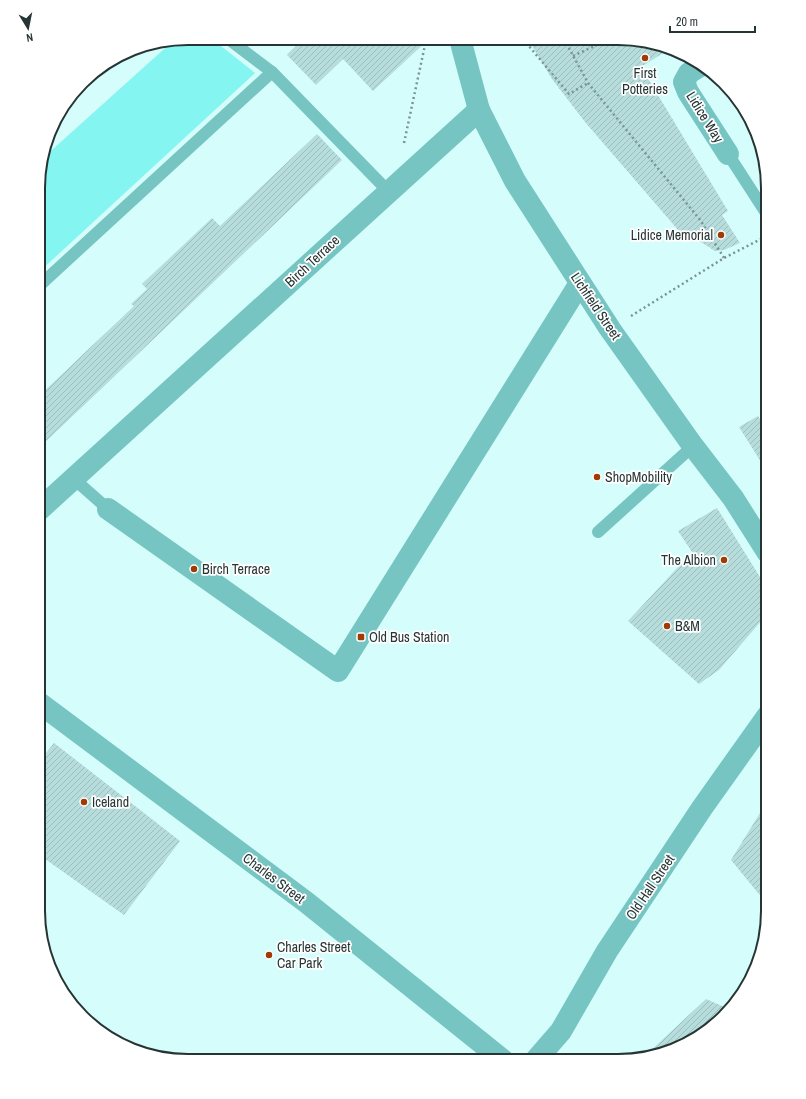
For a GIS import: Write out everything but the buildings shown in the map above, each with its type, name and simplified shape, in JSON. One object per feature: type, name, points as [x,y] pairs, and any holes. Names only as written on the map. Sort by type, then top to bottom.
[{"type":"street","name":"Lichfield Street","points":[[462,45],[479,110],[515,181],[610,329],[693,446],[733,498],[761,542]]},
{"type":"street","name":"Lidice Way","points":[[696,69],[689,73],[684,82],[688,92],[728,154]]},
{"type":"street","name":"Birch Terrace","points":[[45,505],[388,191],[479,110]]},
{"type":"street","points":[[108,509],[338,671],[580,283]]},
{"type":"street","name":"Charles Street","points":[[45,707],[306,902],[495,1054]]},
{"type":"street","name":"Old Hall Street","points":[[540,1054],[561,1031],[607,951],[702,808],[761,725]]},
{"type":"lane","points":[[235,45],[272,72],[388,191]]},
{"type":"lane","points":[[45,280],[272,72]]},
{"type":"lane","points":[[728,154],[761,205]]},
{"type":"lane","points":[[598,532],[693,446]]},
{"type":"lane","points":[[74,479],[108,509]]},
{"type":"path","points":[[403,145],[425,45]]},
{"type":"path","points":[[528,45],[569,94],[588,83]]},
{"type":"path","points":[[567,45],[588,83],[701,221],[724,258]]},
{"type":"path","points":[[573,56],[597,45]]},
{"type":"path","points":[[610,329],[724,258],[761,239]]},
{"type":"shaded area","points":[[179,45],[220,45],[255,73],[45,266],[45,179],[50,152],[167,47]]},
{"type":"place","name":"First Potteries","points":[[645,58]]},
{"type":"place","name":"Lidice Memorial","points":[[721,235]]},
{"type":"place","name":"ShopMobility","points":[[597,477]]},
{"type":"place","name":"The Albion","points":[[724,560]]},
{"type":"place","name":"Birch Terrace","points":[[194,569]]},
{"type":"place","name":"B&M","points":[[667,626]]},
{"type":"place","name":"Old Bus Station","points":[[361,637]]},
{"type":"place","name":"Iceland","points":[[84,802]]},
{"type":"place","name":"Charles Street Car Park","points":[[269,955]]}]
